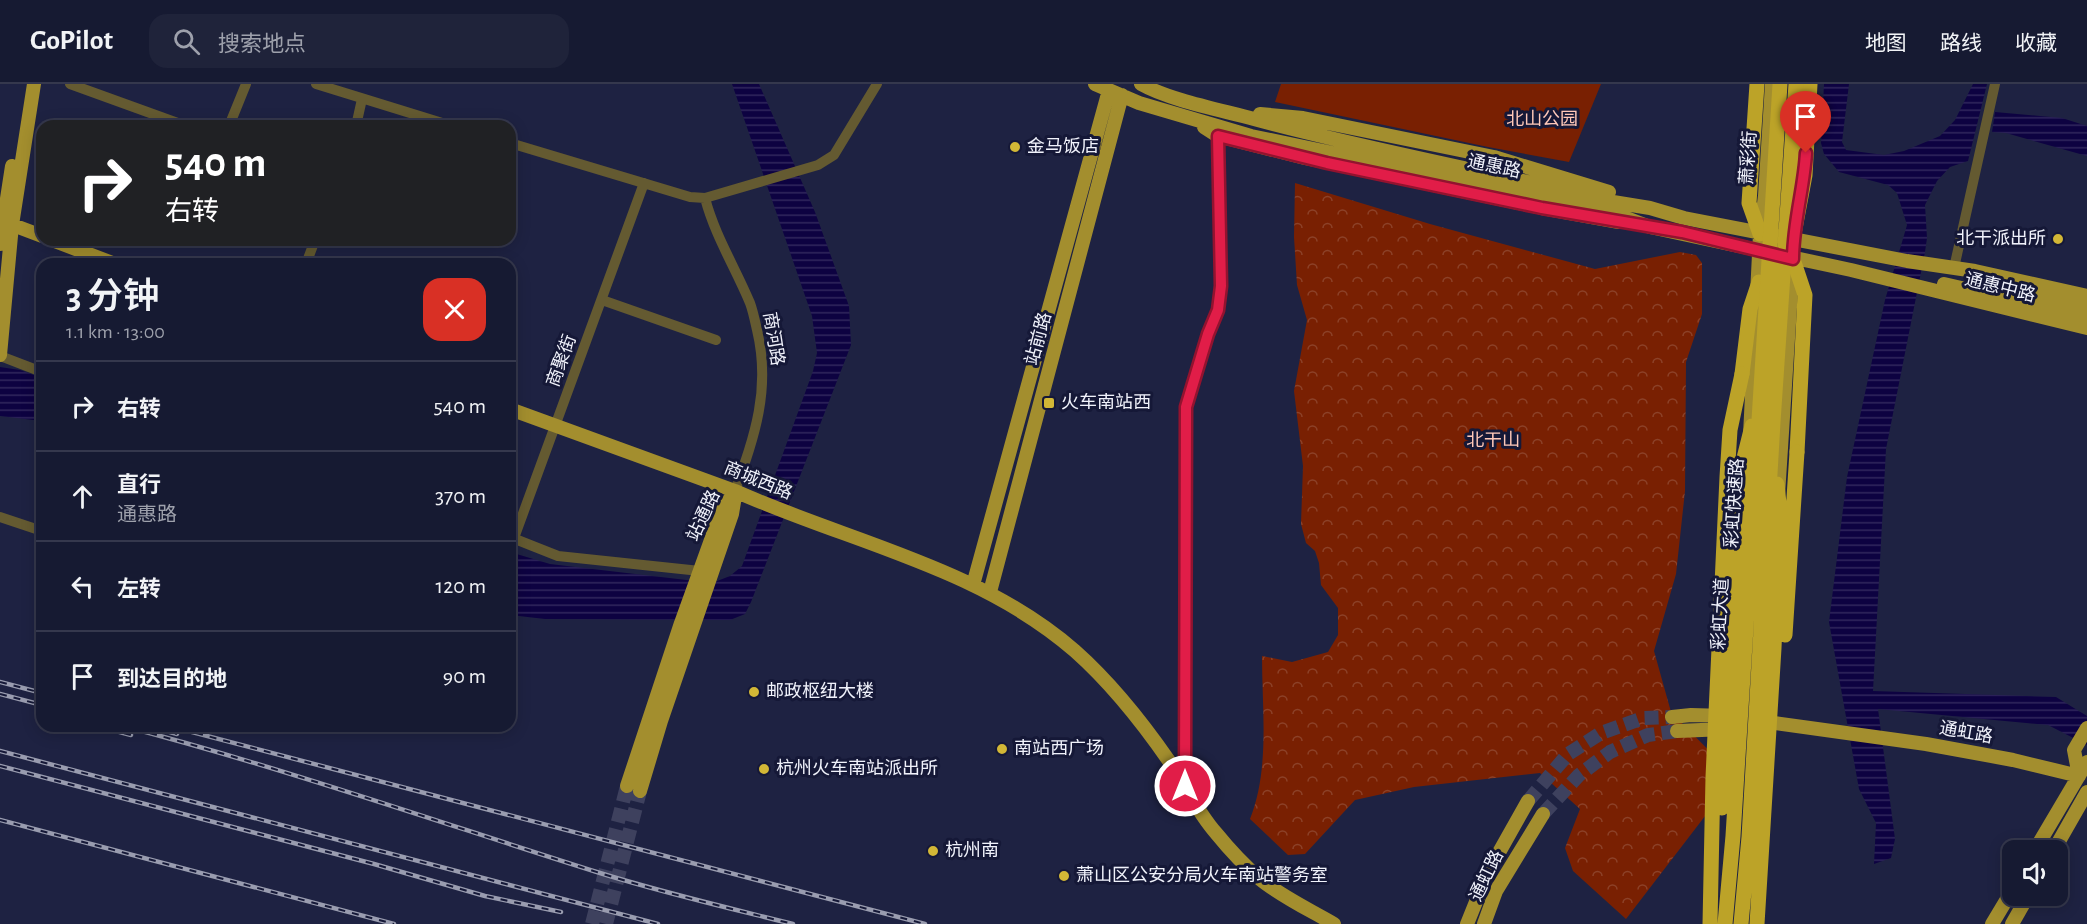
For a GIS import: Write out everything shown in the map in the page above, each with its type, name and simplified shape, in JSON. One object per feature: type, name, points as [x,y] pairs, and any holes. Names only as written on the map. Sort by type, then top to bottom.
[{"type":"highway","points":[[1757,84],[1749,203],[1760,234]]},
{"type":"highway","name":"彩虹快速路","points":[[1725,924],[1780,84]]},
{"type":"highway","name":"彩虹快速路","points":[[1741,924],[1749,837],[1773,423],[1796,84]]},
{"type":"highway","points":[[1793,239],[1805,176],[1810,84]]},
{"type":"highway","points":[[1757,924],[1772,840],[1797,452],[1805,295],[1793,259]]},
{"type":"highway","points":[[1711,924],[1713,777],[1726,477],[1750,309],[1759,282]]},
{"type":"highway","points":[[1711,924],[1722,822],[1742,466],[1762,382]]},
{"type":"highway","points":[[1757,924],[1780,513],[1773,423]]},
{"type":"main road","points":[[0,356],[5,222],[26,84]]},
{"type":"main road","points":[[0,244],[34,84]]},
{"type":"main road","name":"通惠路","points":[[1095,84],[1116,88],[1139,103],[1251,136],[1608,211],[1650,227],[1682,232],[1761,252],[1888,279]]},
{"type":"main road","points":[[1141,84],[1151,90],[1193,102],[1259,114],[1303,118],[1494,157],[1582,183],[1684,218],[1901,260]]},
{"type":"main road","name":"萧彩街","points":[[1760,234],[1765,196],[1772,84]]},
{"type":"main road","points":[[1747,924],[1763,726],[1803,84]]},
{"type":"main road","points":[[973,585],[1116,88]]},
{"type":"main road","name":"站前路","points":[[990,592],[1116,88]]},
{"type":"main road","points":[[1186,116],[1218,136],[1305,158],[1542,208],[1650,227]]},
{"type":"main road","points":[[5,222],[36,234]]},
{"type":"main road","name":"彩虹大道","points":[[1719,924],[1761,252],[1760,234]]},
{"type":"main road","points":[[68,246],[99,258]]},
{"type":"main road","name":"通惠中路","points":[[1901,260],[1975,271],[2087,296]]},
{"type":"main road","name":"通惠中路","points":[[1901,260],[1935,272],[2087,305]]},
{"type":"main road","name":"通惠中路","points":[[1888,279],[2087,328]]},
{"type":"main road","name":"通惠中路","points":[[1903,282],[1937,282],[2087,317]]},
{"type":"main road","name":"商城西路","points":[[516,411],[735,490],[790,514],[902,556],[990,592],[1035,619],[1082,658],[1112,688],[1142,724],[1214,832],[1260,879],[1334,924]]},
{"type":"main road","name":"站通路","points":[[633,788],[661,721],[687,623],[707,571],[721,512],[735,490]]},
{"type":"main road","name":"通虹路","points":[[1671,717],[1690,715],[1733,723],[1943,747],[2013,760],[2084,778]]},
{"type":"main road","name":"通虹路","points":[[1677,731],[1733,723]]},
{"type":"main road","points":[[2084,778],[2074,750],[2087,728]]},
{"type":"main road","points":[[2042,840],[2084,778],[2087,762]]},
{"type":"main road","points":[[2060,840],[2087,792]]},
{"type":"main road","name":"通虹路","points":[[1467,924],[1488,872],[1528,801]]},
{"type":"main road","name":"通虹路","points":[[1484,924],[1496,891],[1543,814]]},
{"type":"main road","points":[[1992,924],[2003,906]]},
{"type":"main road","points":[[2012,924],[2022,906]]},
{"type":"street","points":[[70,84],[169,120]]},
{"type":"street","points":[[231,120],[246,84]]},
{"type":"street","points":[[316,84],[432,120]]},
{"type":"street","points":[[516,145],[690,197],[705,198],[818,165],[834,154],[877,84]]},
{"type":"street","points":[[1954,268],[1995,84]]},
{"type":"street","points":[[357,120],[362,99]]},
{"type":"street","points":[[1185,786],[1186,407],[1208,334],[1218,310],[1221,286],[1218,136]]},
{"type":"street","name":"商聚街","points":[[516,528],[556,426],[644,183]]},
{"type":"street","name":"商河路","points":[[705,198],[711,223],[751,305],[762,352],[762,401],[751,448],[735,490]]},
{"type":"street","points":[[602,300],[716,340]]},
{"type":"street","points":[[0,356],[36,370]]},
{"type":"street","points":[[0,517],[36,529]]},
{"type":"street","points":[[516,543],[558,556],[707,571]]},
{"type":"street","name":"通虹路","points":[[1460,924],[1476,886],[1503,842]]},
{"type":"green space","name":"北山公园","points":[[1281,84],[1601,84],[1569,162],[1275,102]]},
{"type":"green space","name":"北干山","points":[[1295,183],[1430,224],[1595,269],[1680,252],[1696,255],[1702,263],[1702,314],[1686,362],[1685,491],[1676,574],[1654,651],[1671,712],[1735,777],[1626,919],[1573,871],[1565,848],[1580,809],[1540,773],[1414,787],[1355,800],[1305,854],[1288,855],[1250,819],[1256,800],[1263,759],[1262,656],[1292,662],[1328,652],[1338,635],[1338,608],[1321,585],[1319,563],[1315,551],[1306,543],[1301,524],[1303,466],[1294,391],[1307,320],[1297,285],[1294,237]]},
{"type":"shaded area","points":[[732,84],[759,84],[815,212],[849,306],[851,345],[751,602],[745,614],[730,620],[545,619],[516,616],[516,554],[550,564],[712,583],[730,576],[742,566],[813,371],[817,353],[812,316]]},
{"type":"shaded area","points":[[1824,84],[1849,84],[1842,142],[1846,150],[1884,155],[1904,151],[1940,136],[1955,120],[1973,84],[1987,84],[1968,161],[1950,167],[1937,181],[1925,205],[1927,238],[1925,252],[1886,449],[1873,691],[2056,697],[2087,716],[2087,745],[2048,725],[1878,709],[1895,839],[1891,858],[1874,864],[1876,823],[1859,789],[1829,622],[1847,477],[1885,300],[1907,225],[1897,193],[1888,185],[1839,172],[1824,154],[1821,143]]},
{"type":"shaded area","points":[[1995,112],[2062,118],[2087,126],[2087,156],[2006,133],[1992,132]]},
{"type":"shaded area","points":[[0,367],[20,370],[36,376],[36,420],[0,416]]},
{"type":"tunnel","points":[[1528,801],[1568,754],[1601,733],[1643,718],[1672,717]]},
{"type":"tunnel","points":[[1543,814],[1579,775],[1610,752],[1648,735],[1677,731]]},
{"type":"tunnel","points":[[592,924],[627,786]]},
{"type":"tunnel","points":[[606,924],[640,791]]},
{"type":"railway","points":[[0,682],[36,691]]},
{"type":"railway","points":[[0,694],[36,703]]},
{"type":"railway","points":[[120,732],[131,735]]},
{"type":"railway","points":[[146,732],[303,778],[624,880],[793,924]]},
{"type":"railway","points":[[170,732],[177,734]]},
{"type":"railway","points":[[192,732],[925,924]]},
{"type":"railway","points":[[0,751],[658,924]]},
{"type":"railway","points":[[0,766],[374,864],[485,896],[561,912]]},
{"type":"railway","points":[[0,820],[394,924]]},
{"type":"place","name":"金马饭店","points":[[1015,147]]},
{"type":"place","name":"北干派出所","points":[[2058,239]]},
{"type":"place","name":"火车南站西","points":[[1049,403]]},
{"type":"place","name":"邮政枢纽大楼","points":[[754,692]]},
{"type":"place","name":"南站西广场","points":[[1002,749]]},
{"type":"place","name":"杭州火车南站派出所","points":[[764,769]]},
{"type":"place","name":"杭州南","points":[[933,851]]},
{"type":"place","name":"萧山区公安分局火车南站警务室","points":[[1064,876]]},
{"type":"route","points":[[1185,786],[1186,407],[1208,334],[1218,310],[1221,286],[1218,136],[1327,163],[1592,218],[1682,232],[1793,259],[1793,239],[1805,176],[1806,153]]}]
